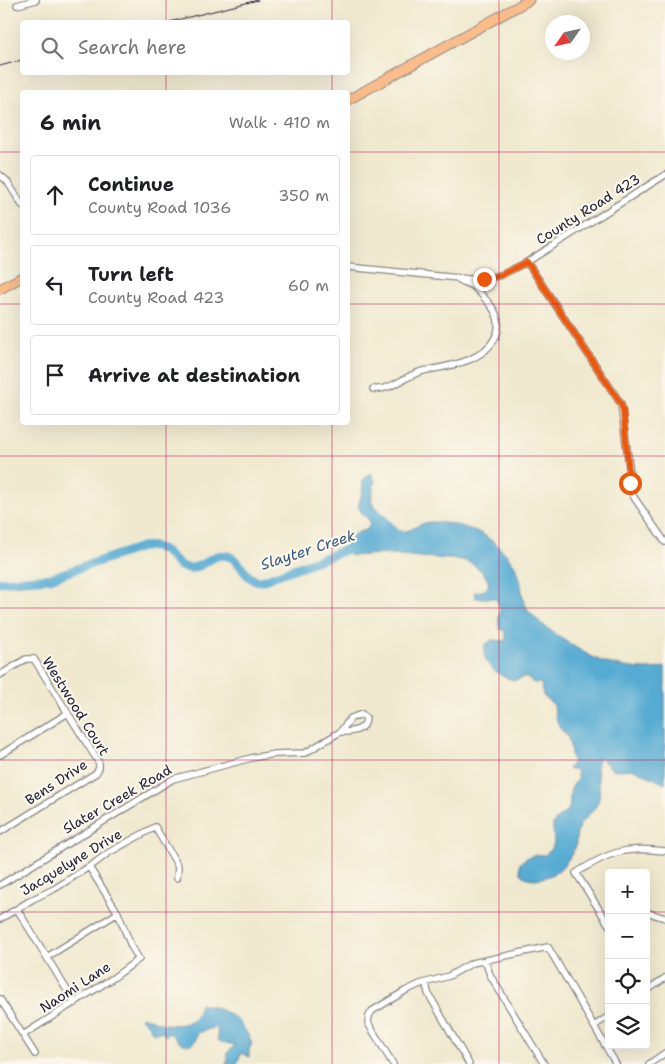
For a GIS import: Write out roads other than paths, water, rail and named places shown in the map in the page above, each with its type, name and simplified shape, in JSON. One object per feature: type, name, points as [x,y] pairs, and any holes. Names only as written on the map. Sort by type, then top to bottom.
[{"type":"main road","points":[[350,99],[529,0]]},
{"type":"main road","points":[[0,289],[20,278]]},
{"type":"street","points":[[17,5],[36,0]]},
{"type":"street","points":[[0,175],[7,180],[20,203]]},
{"type":"street","name":"County Road 423","points":[[350,267],[457,278],[483,279],[501,275],[527,262],[665,175]]},
{"type":"street","points":[[527,262],[621,404],[632,496],[665,542]]},
{"type":"street","points":[[373,389],[389,387],[418,372],[441,368],[476,356],[487,350],[492,344],[498,330],[498,320],[493,308],[472,286],[457,278]]},
{"type":"street","points":[[479,294],[479,285],[483,279]]},
{"type":"street","name":"Westwood Court","points":[[0,675],[30,658],[34,659],[99,763],[99,768]]},
{"type":"street","points":[[0,755],[68,713]]},
{"type":"street","name":"Slater Creek Road","points":[[0,884],[173,779],[266,755],[304,753],[340,732]]},
{"type":"street","name":"Bens Drive","points":[[0,832],[96,773],[99,768]]},
{"type":"street","name":"Jacquelyne Drive","points":[[0,919],[155,827],[175,861],[178,868],[177,878]]},
{"type":"street","points":[[605,919],[576,873],[599,858],[621,851],[644,848],[665,851]]},
{"type":"street","points":[[47,957],[118,913],[89,867]]},
{"type":"street","points":[[17,908],[75,1002]]},
{"type":"street","name":"Naomi Lane","points":[[23,1035],[139,959],[118,913]]},
{"type":"street","points":[[650,913],[665,918]]},
{"type":"street","points":[[393,1064],[368,1023],[368,1016],[372,1011],[405,991],[449,976],[472,963],[548,947],[616,1064]]},
{"type":"street","points":[[485,960],[490,976],[544,1064]]},
{"type":"street","points":[[650,988],[665,978]]},
{"type":"street","points":[[426,983],[428,992],[469,1064]]},
{"type":"street","points":[[0,999],[35,1054]]},
{"type":"street","points":[[594,1026],[605,1019]]},
{"type":"street","points":[[649,1064],[665,1053]]},
{"type":"water","points":[[371,473],[375,481],[371,500],[373,504],[400,531],[407,531],[425,523],[447,523],[478,532],[494,543],[504,552],[517,569],[527,608],[540,623],[561,638],[593,657],[608,663],[642,669],[665,667],[665,784],[634,769],[612,769],[599,757],[597,767],[598,803],[582,821],[577,832],[575,846],[567,861],[553,874],[542,878],[530,879],[522,874],[520,863],[531,856],[545,855],[552,847],[554,841],[553,824],[568,811],[570,791],[578,780],[576,770],[568,769],[573,761],[569,741],[567,735],[558,724],[554,705],[543,696],[541,683],[534,683],[526,677],[516,680],[510,679],[499,674],[488,664],[484,655],[485,645],[492,640],[506,641],[505,631],[500,629],[500,611],[495,598],[476,598],[474,594],[475,592],[486,590],[489,584],[485,575],[475,566],[463,560],[379,554],[352,556],[348,554],[344,547],[348,540],[356,533],[367,530],[370,524],[369,520],[360,510],[359,504],[363,490],[362,481]]},
{"type":"water","points":[[200,1004],[226,1012],[238,1021],[252,1043],[249,1057],[241,1053],[237,1064],[225,1064],[228,1061],[227,1053],[235,1045],[218,1040],[217,1028],[215,1027],[198,1033],[195,1041],[188,1045],[181,1043],[170,1033],[165,1036],[162,1031],[152,1032],[150,1027],[140,1017],[143,1016],[170,1025],[178,1025],[191,1021],[196,1016]]},
{"type":"waterway","name":"Slayter Creek","points":[[0,582],[50,578],[141,547],[159,548],[165,551],[177,563],[188,568],[198,566],[217,556],[228,556],[233,558],[246,574],[255,580],[261,581],[345,550],[357,548]]},
{"type":"railway","points":[[177,20],[258,0]]},
{"type":"railway","points":[[0,66],[20,61]]}]
